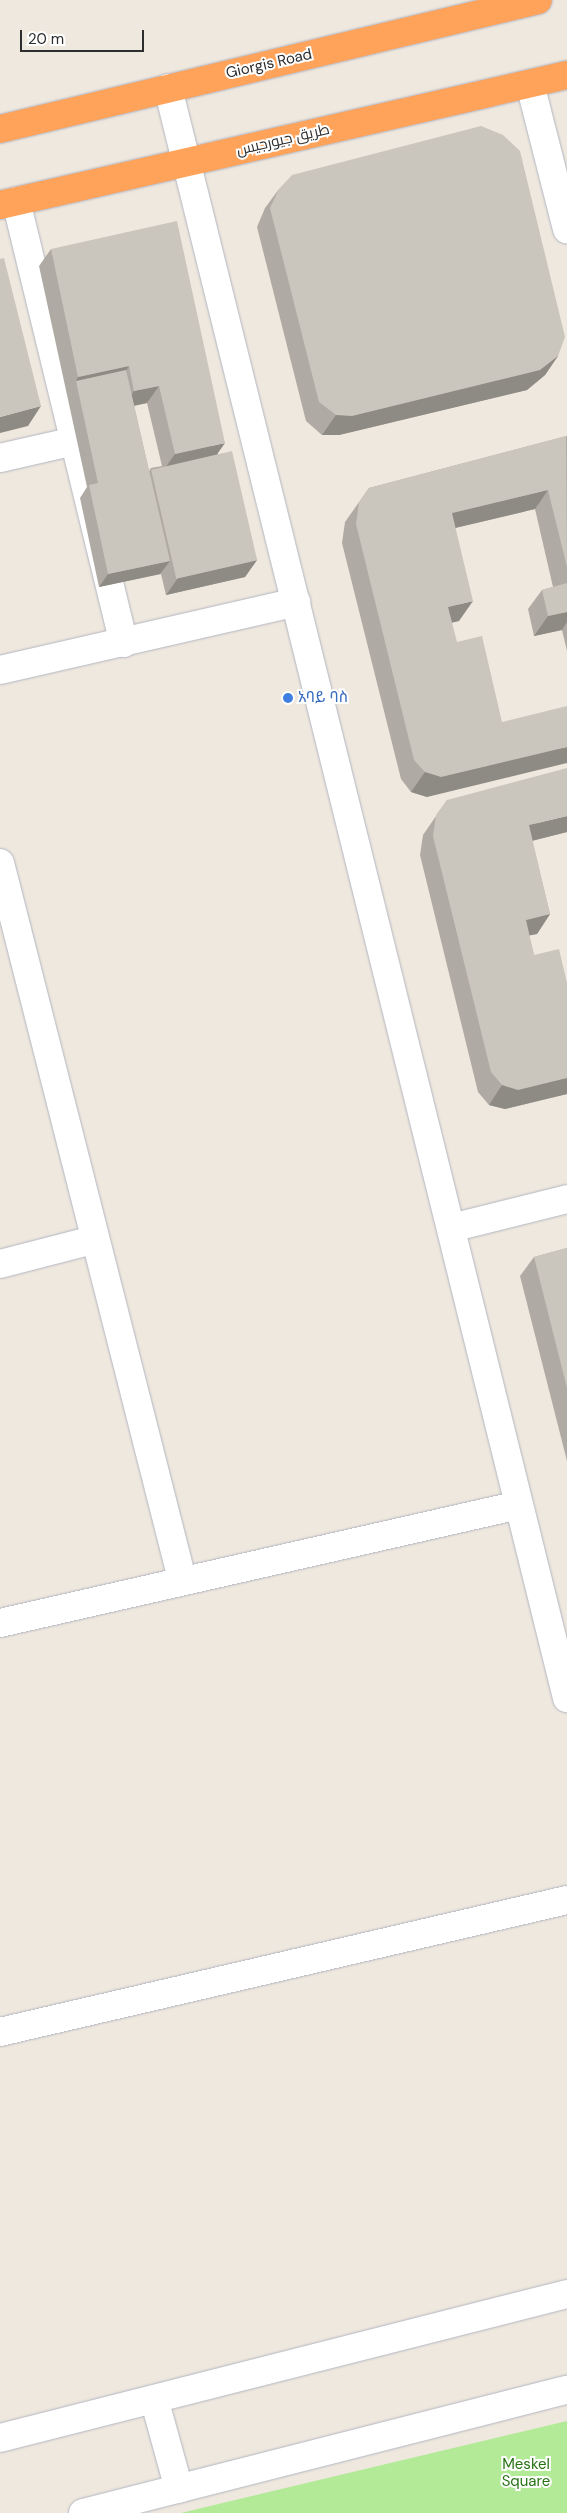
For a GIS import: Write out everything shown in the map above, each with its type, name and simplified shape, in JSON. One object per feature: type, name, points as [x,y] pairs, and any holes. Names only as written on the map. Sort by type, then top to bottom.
[{"type":"highway","name":"Giorgis Road","points":[[0,129],[525,2]]},
{"type":"highway","name":"طريق جيورجيس","points":[[8,203],[567,75]]},
{"type":"street","points":[[530,84],[567,228]]},
{"type":"street","points":[[168,88],[567,1698]]},
{"type":"street","points":[[8,203],[74,441],[124,643]]},
{"type":"street","points":[[0,458],[74,441]]},
{"type":"street","points":[[0,670],[296,602]]},
{"type":"street","points":[[0,862],[93,1240],[182,1579]]},
{"type":"street","points":[[451,1228],[567,1199]]},
{"type":"street","points":[[0,1264],[93,1240]]},
{"type":"street","points":[[0,1623],[182,1579],[519,1505]]},
{"type":"street","points":[[0,2032],[567,1900]]},
{"type":"street","points":[[0,2438],[155,2402],[567,2294]]},
{"type":"street","points":[[83,2513],[567,2390]]},
{"type":"street","points":[[155,2402],[179,2489]]},
{"type":"green space","name":"Meskel Square","points":[[567,2421],[567,2513],[181,2513]]},
{"type":"building","points":[[481,126],[503,135],[520,151],[565,337],[558,356],[540,370],[352,416],[336,415],[319,402],[270,208],[279,189],[292,175]]},
{"type":"building","points":[[177,221],[225,443],[175,454],[159,386],[134,391],[129,366],[78,377],[51,249]]},
{"type":"building","points":[[4,258],[41,406],[0,417],[0,259]]},
{"type":"building","points":[[126,370],[170,561],[108,574],[89,485],[98,483],[76,381]]},
{"type":"building","points":[[566,436],[567,567],[548,490],[452,513],[473,601],[448,607],[457,642],[482,636],[502,722],[567,706],[567,747],[441,777],[425,772],[414,760],[356,524],[359,502],[369,488]]},
{"type":"building","points":[[232,451],[257,560],[176,579],[151,470]]},
{"type":"building","points":[[567,583],[567,612],[548,616],[542,590]]},
{"type":"building","points":[[567,768],[567,816],[529,825],[550,914],[526,920],[534,955],[559,949],[567,983],[567,1078],[518,1090],[502,1085],[491,1072],[433,836],[436,815],[447,800]]},
{"type":"building","points":[[567,1248],[567,1388],[534,1257]]},
{"type":"place","name":"አባይ ባስ","points":[[288,698]]}]
